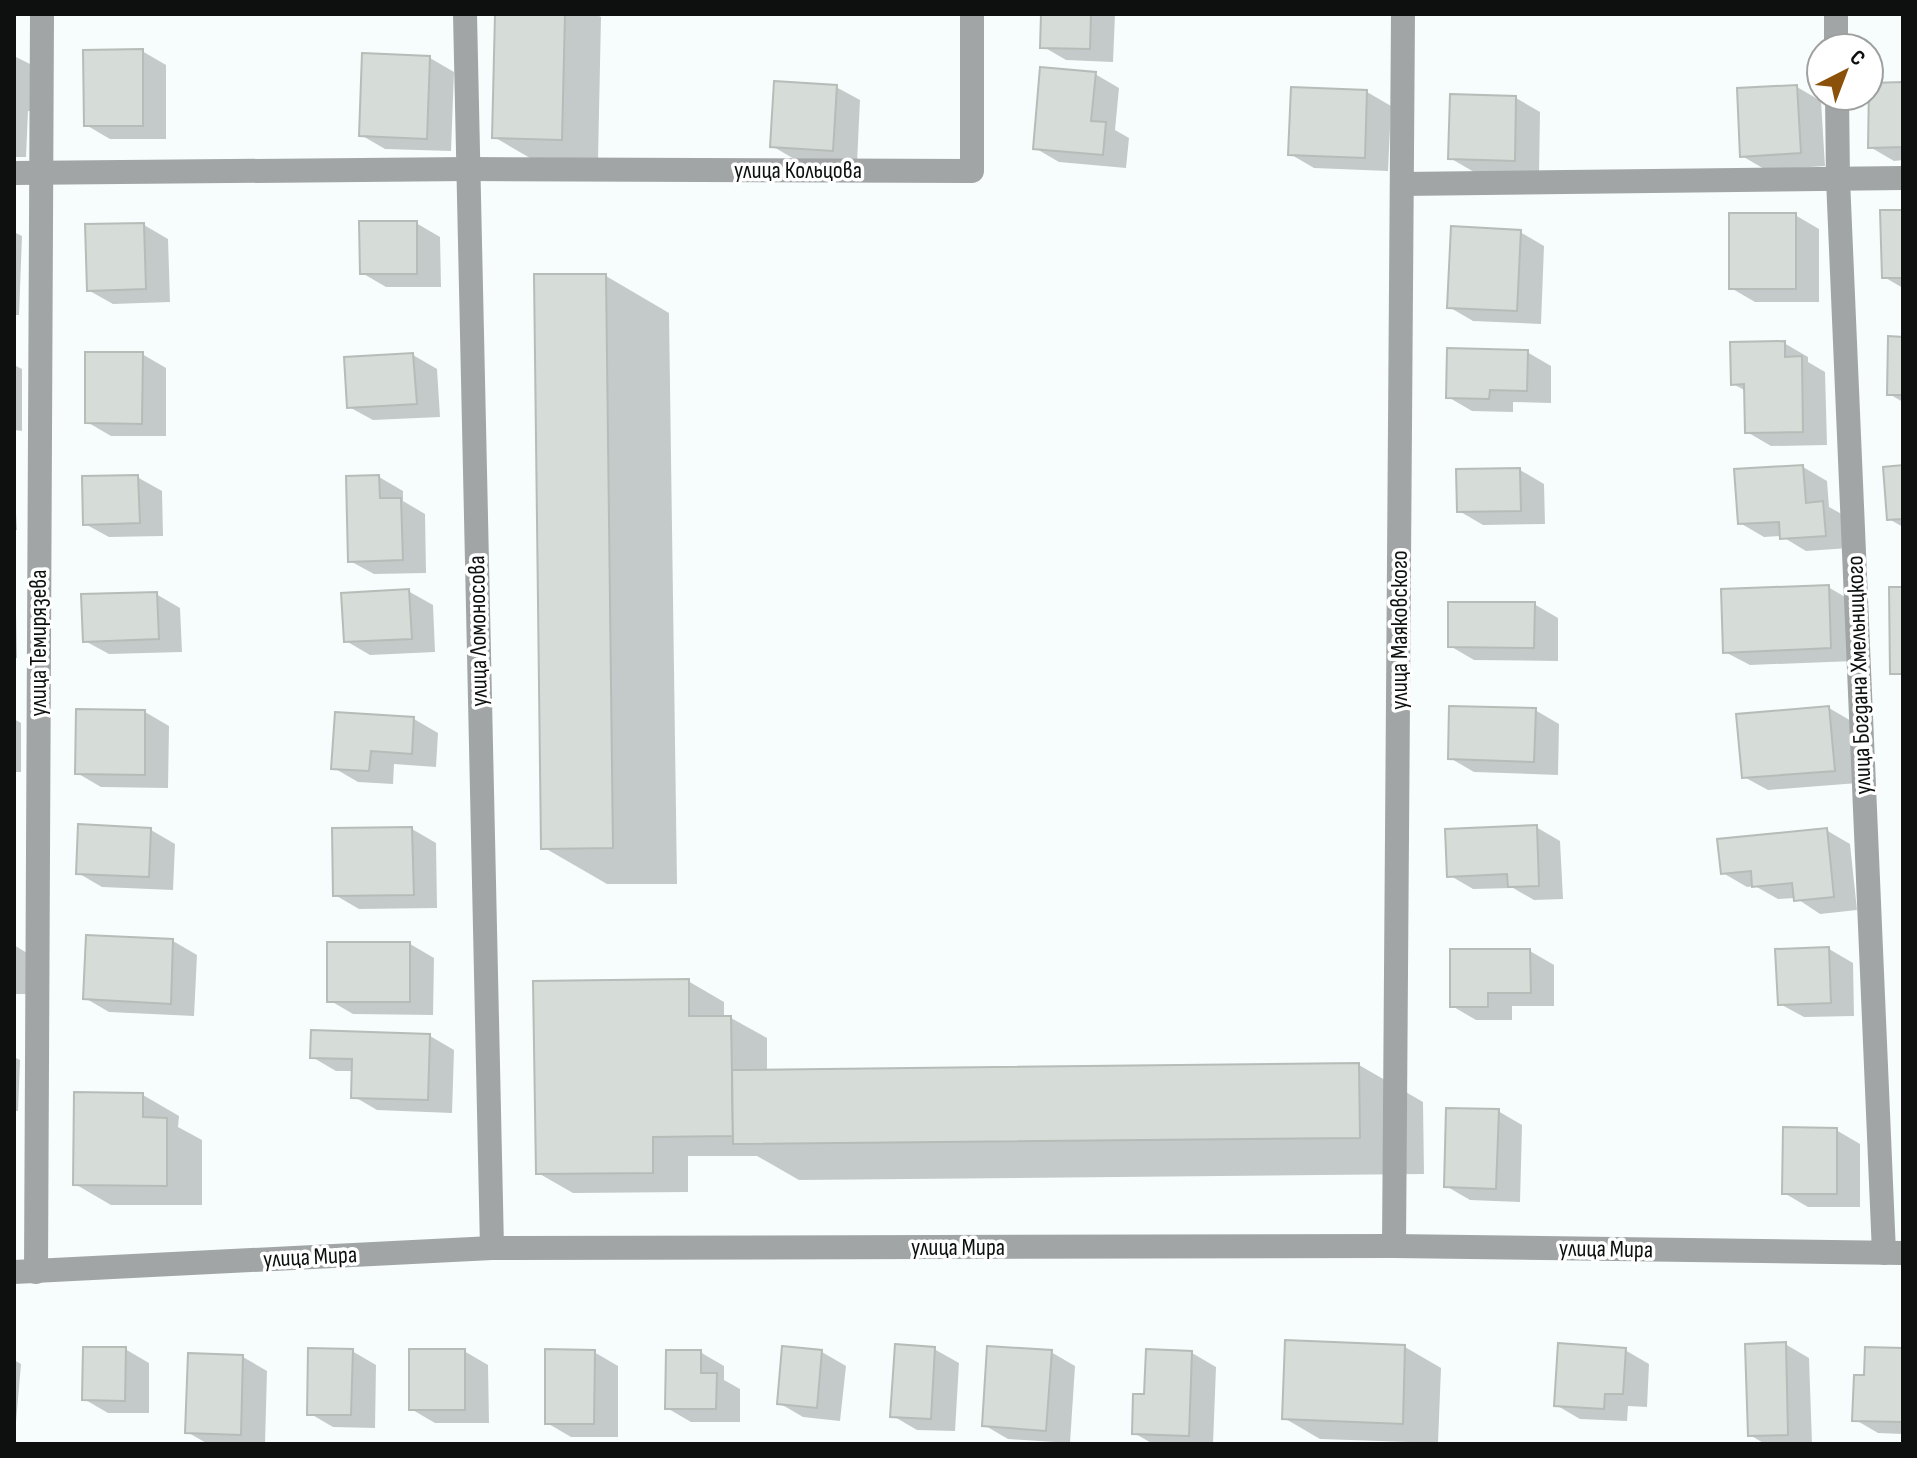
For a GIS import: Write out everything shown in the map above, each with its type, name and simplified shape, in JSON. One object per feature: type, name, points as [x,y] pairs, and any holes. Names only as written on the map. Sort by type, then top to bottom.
[{"type":"street","name":"улица Темирязева","points":[[25,1272],[42,14]]},
{"type":"street","name":"улица Ломоносова","points":[[465,14],[492,1248]]},
{"type":"street","name":"улица Кольцова","points":[[468,169],[972,171],[972,14]]},
{"type":"street","name":"улица Маяковского","points":[[1394,1246],[1403,14]]},
{"type":"street","name":"улица Богдана Хмельницкого","points":[[1837,112],[1838,179],[1893,1253]]},
{"type":"street","points":[[14,173],[468,169]]},
{"type":"street","points":[[1402,184],[1903,178]]},
{"type":"street","name":"улица Мира","points":[[25,1272],[492,1248],[1394,1246],[1893,1253]]},
{"type":"building","points":[[495,14],[565,14],[562,140],[492,138]]},
{"type":"building","points":[[1041,14],[1091,14],[1090,49],[1040,48]]},
{"type":"building","points":[[143,49],[143,126],[84,126],[83,50]]},
{"type":"building","points":[[362,53],[430,56],[427,139],[359,136]]},
{"type":"building","points":[[1040,67],[1096,72],[1091,121],[1106,122],[1103,155],[1033,149]]},
{"type":"building","points":[[774,81],[837,85],[833,151],[770,147]]},
{"type":"building","points":[[1903,82],[1903,147],[1868,148],[1869,112],[1885,112],[1885,83]]},
{"type":"building","points":[[1797,85],[1801,153],[1740,157],[1737,88]]},
{"type":"building","points":[[1291,87],[1367,90],[1365,158],[1288,155]]},
{"type":"building","points":[[1450,94],[1516,96],[1515,161],[1448,159]]},
{"type":"building","points":[[1880,210],[1903,210],[1903,278],[1882,278]]},
{"type":"building","points":[[1729,213],[1796,213],[1796,289],[1729,289]]},
{"type":"building","points":[[359,221],[417,221],[417,274],[360,274]]},
{"type":"building","points":[[144,223],[146,289],[87,291],[85,224]]},
{"type":"building","points":[[1451,226],[1521,230],[1517,311],[1447,308]]},
{"type":"building","points":[[534,274],[606,274],[613,848],[541,849]]},
{"type":"building","points":[[1888,336],[1903,337],[1903,395],[1887,395]]},
{"type":"building","points":[[1785,341],[1785,357],[1802,356],[1803,432],[1745,433],[1744,384],[1731,385],[1730,342]]},
{"type":"building","points":[[1447,348],[1528,350],[1527,391],[1490,390],[1489,399],[1446,398]]},
{"type":"building","points":[[85,352],[143,352],[142,424],[85,423]]},
{"type":"building","points":[[413,353],[417,404],[347,408],[344,357]]},
{"type":"building","points":[[1803,465],[1806,503],[1823,501],[1826,536],[1780,539],[1779,522],[1738,524],[1734,469]]},
{"type":"building","points":[[1903,465],[1903,519],[1887,520],[1883,467]]},
{"type":"building","points":[[1520,468],[1521,511],[1457,512],[1456,469]]},
{"type":"building","points":[[138,475],[140,523],[83,525],[82,476]]},
{"type":"building","points":[[379,475],[380,498],[401,498],[403,560],[348,562],[346,476]]},
{"type":"building","points":[[1829,585],[1831,648],[1723,653],[1721,589]]},
{"type":"building","points":[[1889,587],[1903,587],[1903,674],[1890,674]]},
{"type":"building","points":[[409,589],[412,639],[344,642],[341,593]]},
{"type":"building","points":[[157,592],[159,639],[83,642],[81,594]]},
{"type":"building","points":[[1448,602],[1535,602],[1534,648],[1448,647]]},
{"type":"building","points":[[1449,706],[1536,708],[1534,762],[1448,759]]},
{"type":"building","points":[[1829,706],[1835,771],[1742,778],[1736,714]]},
{"type":"building","points":[[76,709],[145,710],[145,775],[75,774]]},
{"type":"building","points":[[335,712],[414,717],[412,754],[371,751],[369,771],[331,769]]},
{"type":"building","points":[[78,824],[151,828],[149,877],[76,874]]},
{"type":"building","points":[[1537,825],[1539,886],[1508,887],[1507,874],[1447,877],[1445,829]]},
{"type":"building","points":[[412,827],[414,895],[333,896],[332,828]]},
{"type":"building","points":[[1827,828],[1834,897],[1794,901],[1792,883],[1752,887],[1751,871],[1721,874],[1717,839]]},
{"type":"building","points":[[86,935],[173,939],[171,1004],[83,999]]},
{"type":"building","points":[[327,942],[410,942],[410,1002],[327,1002]]},
{"type":"building","points":[[1829,947],[1831,1003],[1778,1005],[1775,949]]},
{"type":"building","points":[[1450,949],[1530,949],[1531,993],[1488,993],[1488,1007],[1450,1007]]},
{"type":"building","points":[[689,979],[689,1016],[731,1016],[733,1136],[653,1137],[653,1173],[536,1174],[533,981]]},
{"type":"building","points":[[311,1030],[430,1034],[428,1100],[351,1098],[352,1059],[310,1058]]},
{"type":"building","points":[[1359,1063],[1360,1138],[733,1144],[732,1070]]},
{"type":"building","points":[[74,1092],[143,1093],[143,1117],[167,1118],[167,1186],[73,1185]]},
{"type":"building","points":[[1446,1108],[1499,1109],[1496,1189],[1444,1187]]},
{"type":"building","points":[[1783,1127],[1837,1128],[1837,1194],[1782,1194]]},
{"type":"building","points":[[1285,1340],[1405,1345],[1403,1424],[1282,1419]]},
{"type":"building","points":[[1786,1342],[1788,1435],[1748,1436],[1745,1344]]},
{"type":"building","points":[[1558,1343],[1626,1348],[1623,1394],[1605,1394],[1604,1409],[1554,1406]]},
{"type":"building","points":[[895,1344],[935,1347],[931,1419],[890,1417]]},
{"type":"building","points":[[782,1346],[822,1350],[817,1408],[777,1404]]},
{"type":"building","points":[[987,1346],[1052,1350],[1046,1431],[982,1426]]},
{"type":"building","points":[[83,1347],[126,1347],[125,1401],[82,1400]]},
{"type":"building","points":[[1865,1347],[1903,1348],[1903,1422],[1852,1421],[1854,1375],[1864,1375]]},
{"type":"building","points":[[308,1348],[353,1349],[351,1415],[307,1415]]},
{"type":"building","points":[[409,1349],[465,1349],[465,1410],[409,1410]]},
{"type":"building","points":[[545,1349],[595,1350],[594,1424],[545,1424]]},
{"type":"building","points":[[1146,1349],[1192,1351],[1189,1436],[1132,1434],[1133,1394],[1144,1394]]},
{"type":"building","points":[[666,1350],[701,1350],[701,1373],[717,1373],[716,1409],[665,1409]]},
{"type":"building","points":[[188,1353],[243,1355],[241,1435],[185,1433]]}]
